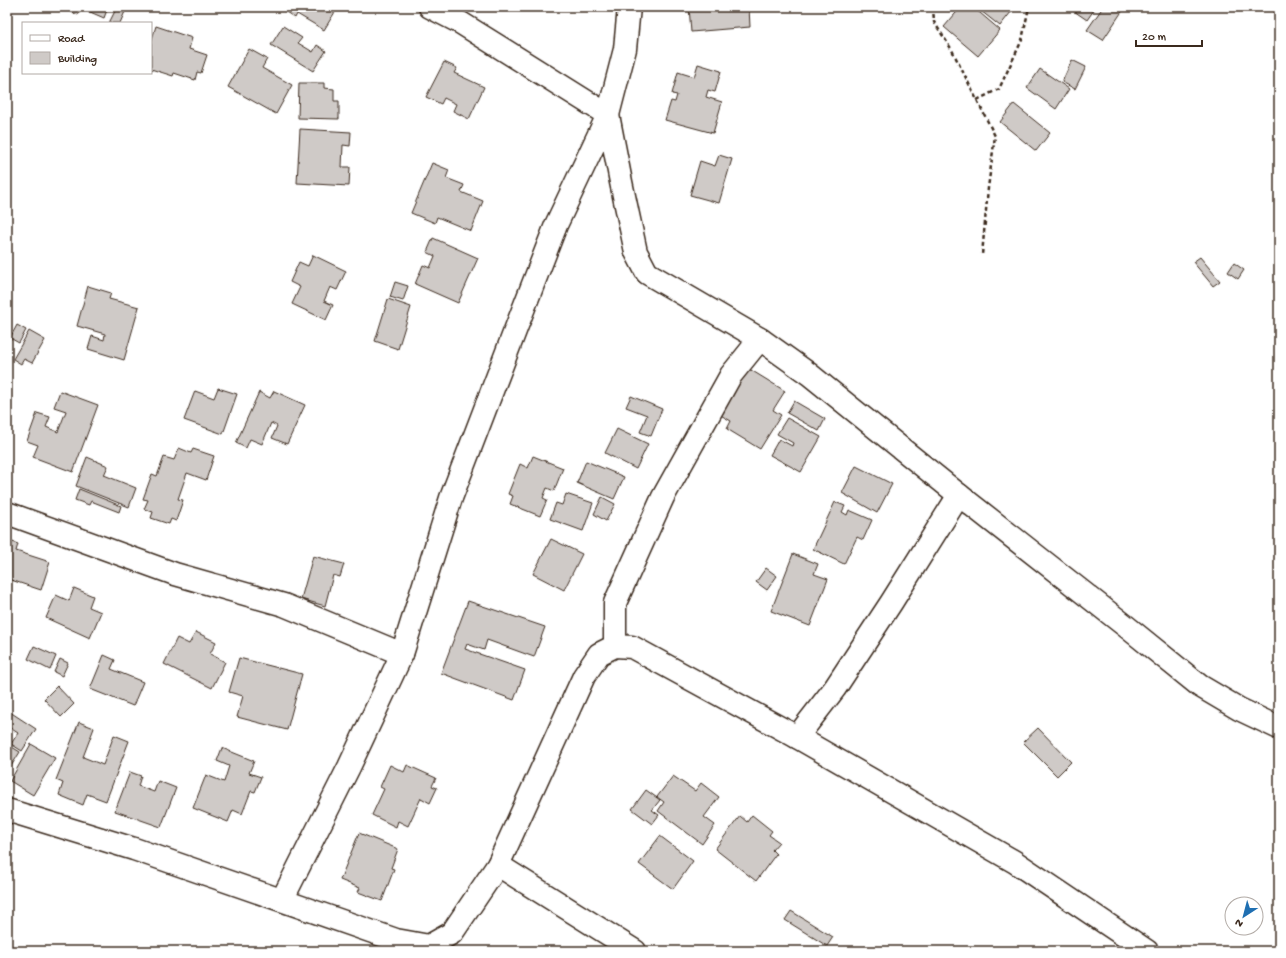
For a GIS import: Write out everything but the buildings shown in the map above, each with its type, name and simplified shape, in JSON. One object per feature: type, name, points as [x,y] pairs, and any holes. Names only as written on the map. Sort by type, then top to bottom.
[{"type":"street","points":[[430,7],[461,23],[608,115],[636,252],[648,273],[760,339],[809,374],[1128,627],[1200,686],[1239,709],[1279,728]]},
{"type":"street","points":[[282,900],[349,767],[402,654],[451,498],[556,225],[608,115],[625,49],[629,7]]},
{"type":"street","points":[[615,646],[615,603],[663,497],[731,375],[760,339]]},
{"type":"street","points":[[797,737],[835,688],[891,603],[959,494]]},
{"type":"street","points":[[7,513],[175,574],[284,605],[402,654]]},
{"type":"street","points":[[7,810],[134,849],[282,900],[394,945],[429,946],[452,933],[498,864],[584,676],[599,654],[615,646],[632,647],[797,737],[1015,862],[1146,951]]},
{"type":"street","points":[[498,864],[635,951]]},
{"type":"path","points":[[933,7],[934,22],[952,50],[995,136],[982,255]]},
{"type":"path","points":[[977,100],[999,89],[1022,40],[1029,7]]}]
